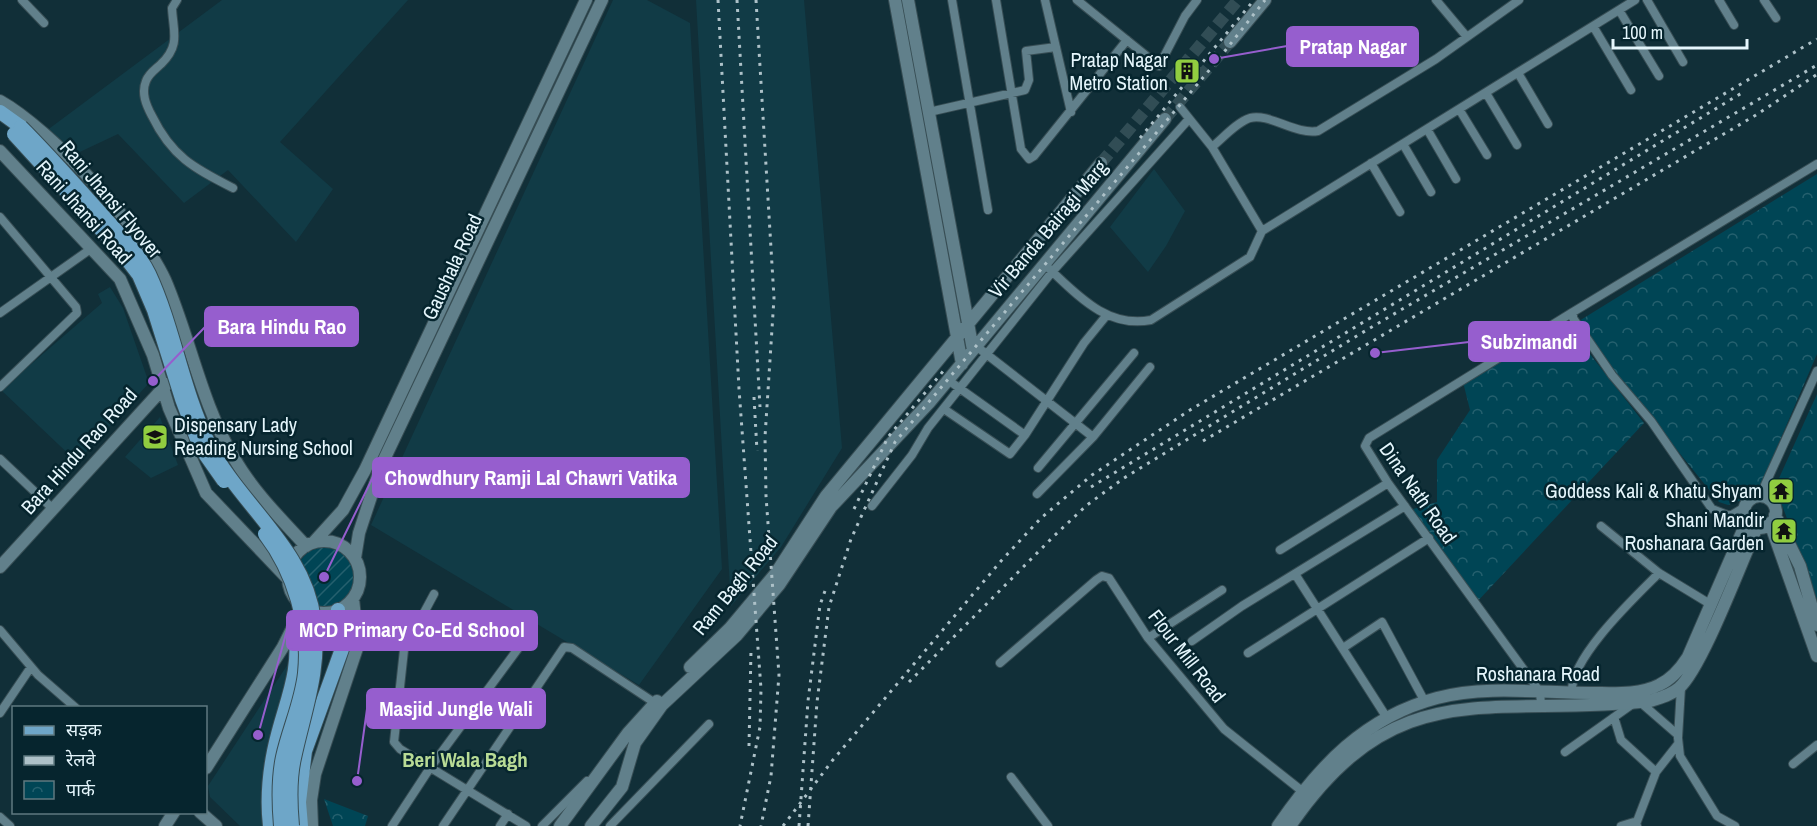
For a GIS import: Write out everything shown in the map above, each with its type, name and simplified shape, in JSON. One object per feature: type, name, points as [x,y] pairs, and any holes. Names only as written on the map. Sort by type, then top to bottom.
[{"type":"main road","name":"Rani Jhansi Flyover","points":[[0,112],[112,241],[138,275],[154,310],[200,447],[269,540],[293,584],[303,621],[305,673],[283,758],[279,795],[281,826]]},
{"type":"main road","name":"Rani Jhansi Flyover","points":[[0,123],[17,131],[53,159],[127,243],[148,271],[163,307],[208,442],[277,536],[303,579],[314,618],[315,674],[293,759],[290,794],[291,826]]},
{"type":"main road","points":[[301,826],[299,802],[305,751],[342,649],[338,610]]},
{"type":"main road","points":[[270,826],[268,809],[274,752],[295,679],[295,624]]},
{"type":"street","points":[[22,0],[44,23]]},
{"type":"street","points":[[177,0],[172,8],[176,31],[174,46],[168,57],[148,75],[144,87],[145,99],[162,138],[178,155],[194,168],[233,188]]},
{"type":"street","points":[[207,766],[295,624],[296,599],[289,580],[292,560],[343,510],[352,495],[586,0]]},
{"type":"street","name":"Gaushala Road","points":[[355,558],[358,533],[381,466],[602,0]]},
{"type":"street","points":[[895,0],[924,110],[968,322],[979,350],[1093,437]]},
{"type":"street","points":[[908,0],[962,364]]},
{"type":"street","points":[[952,0],[988,210]]},
{"type":"street","points":[[996,0],[1021,149],[1029,159],[1035,156],[1127,40]]},
{"type":"street","points":[[1045,0],[1071,112]]},
{"type":"street","points":[[1077,0],[1159,66],[1185,16],[1197,0]]},
{"type":"street","points":[[1230,42],[1265,0]]},
{"type":"street","points":[[1436,0],[1467,37]]},
{"type":"street","points":[[1212,147],[1250,118],[1304,132],[1318,131],[1436,60],[1519,0]]},
{"type":"street","points":[[1189,118],[1048,268],[1095,310],[1106,316],[1140,322],[1151,320],[1250,257],[1262,231],[1635,0]]},
{"type":"street","points":[[1647,0],[1683,62]]},
{"type":"street","points":[[1719,0],[1734,25]]},
{"type":"street","points":[[1764,0],[1776,18]]},
{"type":"street","points":[[1619,10],[1659,76]]},
{"type":"street","points":[[1593,26],[1631,90]]},
{"type":"street","points":[[924,110],[970,104],[1026,90],[1029,84],[1026,51],[1056,47]]},
{"type":"street","points":[[1518,73],[1548,124]]},
{"type":"street","points":[[1486,93],[1517,145]]},
{"type":"street","name":"Rani Jhansi Road","points":[[0,101],[40,128],[102,192],[144,247],[164,279],[194,363],[234,459],[280,518],[310,544]]},
{"type":"street","points":[[1180,107],[1212,147],[1262,231]]},
{"type":"street","points":[[1459,109],[1487,155]]},
{"type":"street","name":"Vir Banda Bairagi Marg","points":[[962,364],[979,350],[1048,268],[1165,119]]},
{"type":"street","points":[[1427,129],[1456,179]]},
{"type":"street","points":[[1403,144],[1431,192]]},
{"type":"street","name":"Rani Jhansi Road","points":[[0,151],[120,279],[127,291],[169,408],[206,493],[289,580]]},
{"type":"street","points":[[1371,163],[1400,212]]},
{"type":"street","name":"Vir Banda Bairagi Marg","points":[[957,336],[1101,164]]},
{"type":"street","name":"Dina Nath Road","points":[[1541,698],[1388,483],[1367,450],[1369,438],[1817,164]]},
{"type":"street","points":[[0,387],[77,313],[76,307],[1,221]]},
{"type":"street","points":[[0,313],[92,248]]},
{"type":"street","points":[[1573,312],[1573,318],[1612,375],[1651,421],[1712,509],[1730,516],[1745,507],[1753,498],[1763,497],[1772,503],[1773,519],[1817,656]]},
{"type":"street","points":[[944,409],[1010,454],[1025,435],[1084,343],[1106,316]]},
{"type":"street","name":"Ram Bagh Road","points":[[591,826],[622,788],[632,738],[655,703],[730,627],[776,573],[826,496],[957,336]]},
{"type":"street","points":[[872,506],[960,389],[979,350]]},
{"type":"street","points":[[1038,468],[1134,353]]},
{"type":"street","name":"Bara Hindu Rao Road","points":[[0,567],[163,387],[194,363]]},
{"type":"street","name":"Ram Bagh Road","points":[[568,823],[613,754],[737,635],[779,585],[831,507],[962,364]]},
{"type":"street","points":[[1037,494],[1093,437],[1150,366]]},
{"type":"street","points":[[1763,497],[1765,485],[1817,371]]},
{"type":"street","points":[[948,380],[1025,435]]},
{"type":"street","points":[[0,459],[53,509]]},
{"type":"street","points":[[1280,550],[1388,483]]},
{"type":"street","points":[[1192,641],[1242,606],[1405,506]]},
{"type":"street","points":[[1735,826],[1717,816],[1683,762],[1678,739],[1681,687],[1701,654],[1752,524],[1745,507]]},
{"type":"street","points":[[1752,524],[1773,519]]},
{"type":"street","points":[[1773,519],[1803,576],[1817,625]]},
{"type":"street","name":"Roshanara Road","points":[[1290,826],[1310,797],[1335,770],[1357,750],[1393,728],[1455,710],[1572,693],[1633,692],[1660,685],[1680,669],[1688,657],[1710,604],[1752,524]]},
{"type":"street","points":[[1600,526],[1659,573],[1710,604]]},
{"type":"street","points":[[1248,653],[1429,538]]},
{"type":"street","points":[[310,544],[333,541],[344,546],[355,558],[361,576],[353,599],[358,645],[315,774],[311,800],[312,826]]},
{"type":"street","points":[[1572,693],[1573,678],[1586,656],[1659,573]]},
{"type":"street","points":[[1295,574],[1387,718]]},
{"type":"street","name":"Flour Mill Road","points":[[1000,663],[1102,576],[1115,584],[1148,638],[1232,738],[1302,791]]},
{"type":"street","points":[[1148,638],[1221,590]]},
{"type":"street","points":[[434,594],[404,650],[393,737],[400,749],[469,789],[526,826]]},
{"type":"street","points":[[296,599],[310,610],[321,613],[338,610],[353,599]]},
{"type":"street","points":[[1343,648],[1382,622],[1425,702]]},
{"type":"street","points":[[0,630],[31,667],[74,706]]},
{"type":"street","points":[[392,826],[430,768],[519,646]]},
{"type":"street","points":[[443,826],[564,647],[572,648],[655,703]]},
{"type":"street","points":[[0,713],[31,667]]},
{"type":"street","name":"Roshanara Road","points":[[1278,826],[1302,791],[1348,743],[1387,718],[1425,702],[1470,693],[1637,703],[1665,696],[1681,687]]},
{"type":"street","points":[[1565,752],[1637,703],[1678,739]]},
{"type":"street","points":[[1614,717],[1621,740],[1656,772]]},
{"type":"street","points":[[610,826],[709,724]]},
{"type":"street","points":[[1621,826],[1629,821],[1636,825],[1656,772],[1678,739]]},
{"type":"street","points":[[1792,764],[1817,745]]},
{"type":"street","points":[[542,826],[613,754]]},
{"type":"street","points":[[1011,777],[1048,826]]},
{"type":"street","points":[[201,814],[216,826]]},
{"type":"street","points":[[500,826],[508,814]]},
{"type":"street","points":[[0,817],[10,826]]},
{"type":"shaded area","points":[[222,0],[408,0],[280,142],[333,189],[296,242],[228,170],[184,203],[118,134],[67,158],[42,134]]},
{"type":"shaded area","points":[[613,0],[647,0],[690,23],[722,569],[639,685],[371,525]]},
{"type":"shaded area","points":[[696,0],[804,0],[842,448],[781,547],[731,606]]},
{"type":"shaded area","points":[[1154,169],[1185,211],[1166,246],[1148,272],[1110,227]]},
{"type":"shaded area","points":[[110,287],[123,308],[149,383],[77,462],[1,390],[102,303],[98,294]]},
{"type":"shaded area","name":"Dispensary Lady Reading Nursing School","points":[[160,417],[178,465],[151,478],[125,457]]},
{"type":"shaded area","points":[[288,664],[289,680],[264,788],[263,826],[240,826],[210,797],[208,786]]},
{"type":"green space","points":[[1817,174],[1817,354],[1759,489],[1752,496],[1728,505],[1719,502],[1606,362],[1579,321]]},
{"type":"green space","points":[[1564,321],[1644,423],[1475,604],[1403,512],[1437,502],[1437,460],[1470,410],[1463,382]]},
{"type":"green space","points":[[1817,394],[1817,599],[1782,505],[1771,496]]},
{"type":"green space","points":[[320,547],[336,550],[347,558],[353,569],[353,582],[349,593],[341,602],[328,607],[312,605],[297,564],[308,552]]},
{"type":"green space","points":[[324,799],[368,816],[365,826],[333,826]]},
{"type":"tunnel","points":[[1101,163],[1238,0]]},
{"type":"tunnel","points":[[1165,119],[1230,42]]},
{"type":"railway","points":[[718,0],[739,389],[761,689],[760,727],[740,826]]},
{"type":"railway","points":[[737,0],[760,407]]},
{"type":"railway","points":[[756,0],[774,298],[765,437],[766,496],[779,675],[771,776],[761,826]]},
{"type":"railway","points":[[1140,138],[1254,0]]},
{"type":"railway","points":[[808,826],[817,702],[829,607],[851,539],[895,442],[1217,61],[1265,0]]},
{"type":"railway","points":[[783,826],[832,761],[1001,561],[1041,518],[1092,475],[1190,410],[1817,39]]},
{"type":"railway","points":[[909,682],[1054,536],[1087,505],[1124,478],[1360,334],[1817,65]]},
{"type":"railway","points":[[1203,441],[1756,115],[1816,75]]},
{"type":"railway","points":[[1091,487],[1745,91]]},
{"type":"railway","points":[[854,509],[888,437],[945,369]]},
{"type":"railway","points":[[754,397],[757,451]]},
{"type":"railway","points":[[799,826],[808,701],[820,605],[826,588]]},
{"type":"railway","points":[[749,746],[751,650]]},
{"type":"place","name":"Pratap Nagar","points":[[1214,59]]},
{"type":"place","name":"Pratap Nagar Metro Station","points":[[1187,71]]},
{"type":"place","name":"Subzimandi","points":[[1375,353]]},
{"type":"place","name":"Bara Hindu Rao","points":[[153,381]]},
{"type":"place","name":"Dispensary Lady Reading Nursing School","points":[[155,437]]},
{"type":"place","name":"Goddess Kali & Khatu Shyam","points":[[1781,491]]},
{"type":"place","name":"Shani Mandir Roshanara Garden","points":[[1784,531]]},
{"type":"place","name":"Chowdhury Ramji Lal Chawri Vatika","points":[[324,577]]},
{"type":"place","name":"MCD Primary Co-Ed School","points":[[258,735]]},
{"type":"place","name":"Masjid Jungle Wali","points":[[357,781]]},
{"type":"district","name":"Beri Wala Bagh","points":[[465,760]]}]
